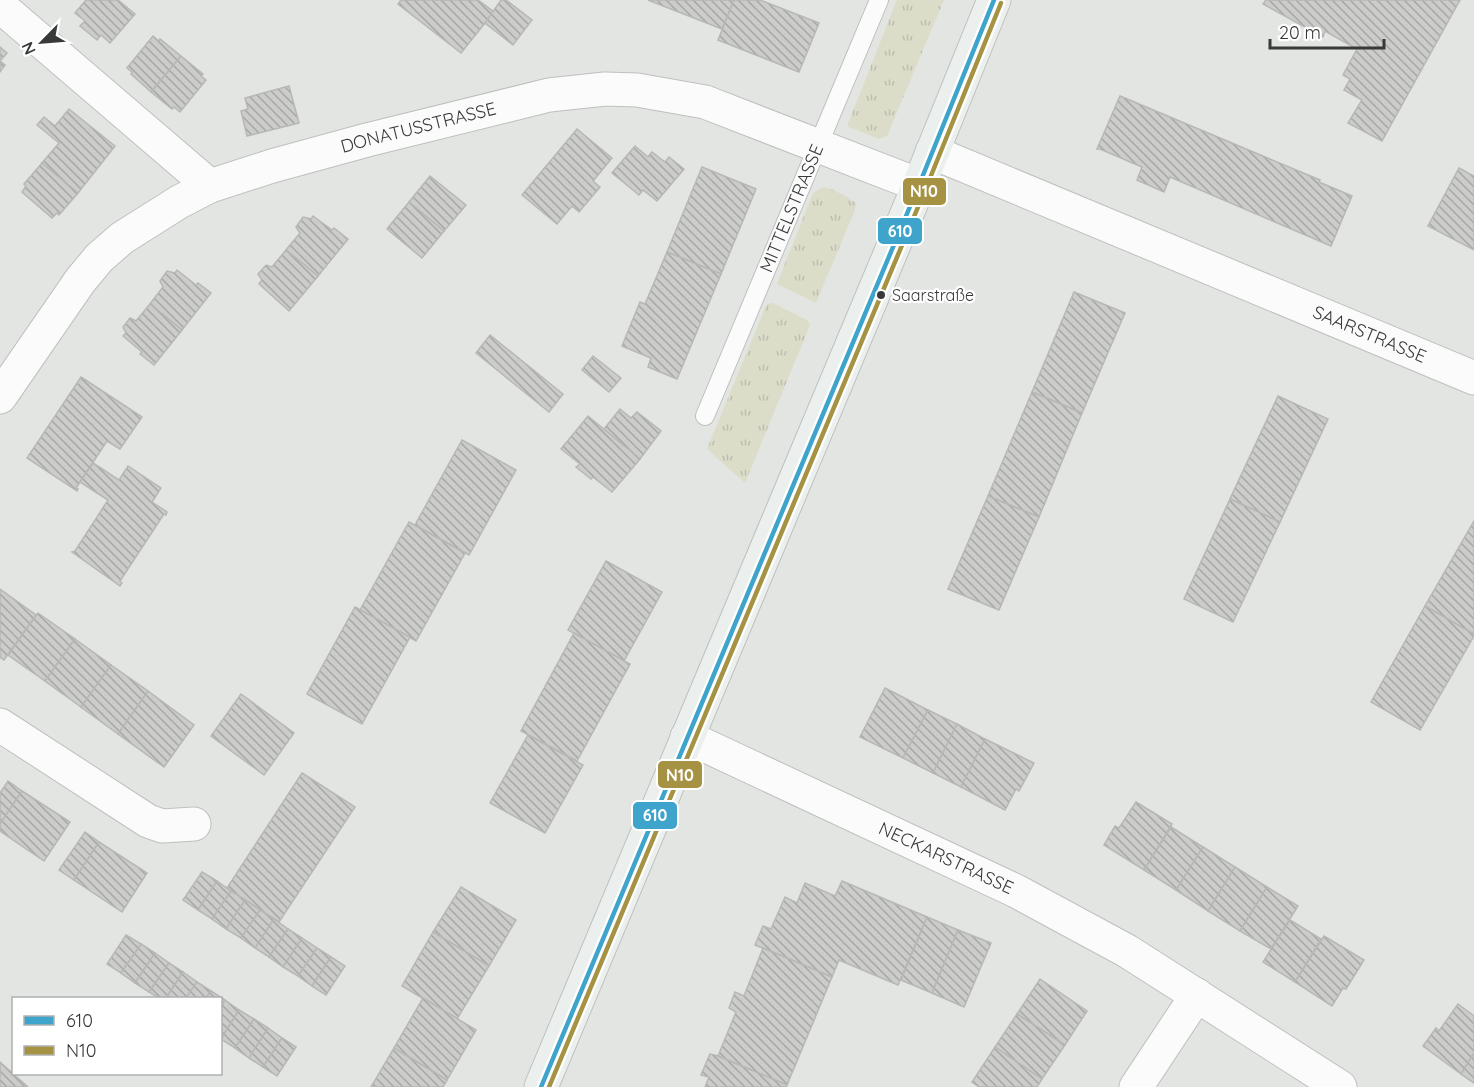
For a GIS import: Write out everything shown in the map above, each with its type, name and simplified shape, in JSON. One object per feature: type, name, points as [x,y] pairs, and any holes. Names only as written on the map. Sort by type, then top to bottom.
[{"type":"main road","points":[[541,1087],[919,185],[994,0]]},
{"type":"street","points":[[0,6],[205,182]]},
{"type":"street","name":"DONATUSSTRASSE","points":[[0,397],[80,281],[99,258],[122,238],[205,182],[527,101],[558,94],[605,89],[638,90],[705,102],[919,185]]},
{"type":"street","name":"SAARSTRASSE","points":[[932,152],[1474,378]]},
{"type":"street","points":[[0,725],[148,821],[162,826],[194,824]]},
{"type":"street","name":"NECKARSTRASSE","points":[[687,737],[1016,891],[1127,951],[1340,1087]]},
{"type":"street","points":[[1136,1087],[1197,995]]},
{"type":"lane","name":"MITTELSTRASSE","points":[[705,416],[879,0]]},
{"type":"green space","points":[[897,0],[944,0],[887,136],[879,139],[847,126]]},
{"type":"green space","points":[[823,187],[840,193],[856,203],[816,303],[777,284],[813,193]]},
{"type":"green space","points":[[773,303],[807,320],[810,325],[745,483],[707,449],[765,308],[767,304]]},
{"type":"building","points":[[86,0],[118,0],[135,14],[110,43],[101,35],[97,40],[80,26],[85,21],[75,13]]},
{"type":"building","points":[[401,0],[478,0],[494,12],[461,53],[398,4]]},
{"type":"building","points":[[501,0],[506,0],[532,20],[513,45],[485,23]]},
{"type":"building","points":[[648,0],[734,0],[722,29]]},
{"type":"building","points":[[734,0],[760,0],[819,23],[799,72],[718,40]]},
{"type":"building","points":[[1266,0],[1460,0],[1382,141],[1348,123],[1362,100],[1344,90],[1350,79],[1343,75],[1357,49],[1325,31],[1323,37],[1263,4]]},
{"type":"building","points":[[153,36],[181,56],[151,92],[127,68]]},
{"type":"building","points":[[0,47],[7,53],[0,61]]},
{"type":"building","points":[[181,56],[203,74],[201,76],[206,80],[180,112],[174,107],[172,109],[151,92]]},
{"type":"building","points":[[0,61],[5,65],[0,72]]},
{"type":"building","points":[[289,86],[299,123],[247,136],[241,111],[248,109],[245,98]]},
{"type":"building","points":[[1120,96],[1320,180],[1319,182],[1352,196],[1331,246],[1170,177],[1164,192],[1137,180],[1142,167],[1097,149]]},
{"type":"building","points":[[69,109],[115,146],[78,193],[42,163],[59,143],[37,125],[44,117],[55,126]]},
{"type":"building","points":[[577,129],[612,158],[593,181],[600,187],[579,212],[572,206],[557,224],[522,195]]},
{"type":"building","points":[[635,146],[648,157],[652,152],[665,162],[669,157],[684,169],[657,201],[643,190],[639,195],[612,173]]},
{"type":"building","points":[[42,163],[78,193],[59,215],[57,213],[52,218],[22,192],[26,186],[24,184]]},
{"type":"building","points":[[702,167],[756,189],[721,274],[667,252]]},
{"type":"building","points":[[1459,168],[1474,176],[1474,250],[1428,226]]},
{"type":"building","points":[[430,176],[466,205],[444,231],[409,202]]},
{"type":"building","points":[[409,202],[444,231],[422,258],[387,229]]},
{"type":"building","points":[[313,216],[348,239],[318,276],[286,250],[300,233],[296,227],[303,217],[311,219]]},
{"type":"building","points":[[286,250],[318,276],[289,311],[259,284],[262,280],[258,274],[266,265],[272,267]]},
{"type":"building","points":[[667,252],[721,274],[677,379],[648,367],[651,358],[622,346],[640,302],[645,304]]},
{"type":"building","points":[[177,270],[211,293],[182,330],[150,304],[163,287],[160,281],[167,271],[175,273]]},
{"type":"building","points":[[1074,292],[1125,313],[1082,413],[1032,392]]},
{"type":"building","points":[[150,304],[182,330],[154,365],[123,336],[126,333],[123,327],[130,318],[136,321]]},
{"type":"building","points":[[490,335],[563,394],[549,412],[476,353]]},
{"type":"building","points":[[593,356],[621,378],[609,392],[582,370]]},
{"type":"building","points":[[81,377],[142,417],[120,449],[107,441],[76,488],[77,491],[27,458]]},
{"type":"building","points":[[1032,392],[1082,413],[1039,517],[988,496]]},
{"type":"building","points":[[1278,396],[1328,419],[1280,522],[1230,499]]},
{"type":"building","points":[[620,409],[631,418],[637,412],[661,431],[640,459],[604,429]]},
{"type":"building","points":[[588,416],[640,459],[612,492],[576,467],[580,464],[561,449]]},
{"type":"building","points":[[462,440],[516,470],[469,555],[415,525]]},
{"type":"building","points":[[93,463],[119,480],[128,466],[161,488],[152,502],[167,512],[120,581],[122,583],[120,586],[72,552],[75,551],[108,500],[80,482]]},
{"type":"building","points":[[988,496],[1039,517],[999,610],[948,589]]},
{"type":"building","points":[[1230,499],[1280,522],[1233,622],[1184,599]]},
{"type":"building","points":[[1474,521],[1474,634],[1425,606]]},
{"type":"building","points":[[409,522],[465,553],[416,641],[360,610]]},
{"type":"building","points":[[606,561],[662,592],[624,661],[568,630]]},
{"type":"building","points":[[0,589],[36,615],[4,660],[0,657]]},
{"type":"building","points":[[1425,606],[1474,636],[1420,730],[1371,702]]},
{"type":"building","points":[[355,607],[410,637],[362,724],[307,694]]},
{"type":"building","points":[[38,613],[75,639],[45,681],[8,655]]},
{"type":"building","points":[[574,633],[630,664],[577,761],[521,731]]},
{"type":"building","points":[[75,639],[111,665],[81,707],[45,681]]},
{"type":"building","points":[[111,665],[148,691],[118,734],[81,707]]},
{"type":"building","points":[[885,688],[928,710],[903,758],[860,737]]},
{"type":"building","points":[[148,691],[194,725],[164,767],[118,734]]},
{"type":"building","points":[[241,694],[294,733],[264,775],[211,736]]},
{"type":"building","points":[[928,710],[957,724],[933,773],[903,758]]},
{"type":"building","points":[[957,724],[985,739],[961,787],[933,773]]},
{"type":"building","points":[[528,735],[583,765],[545,833],[490,803]]},
{"type":"building","points":[[985,739],[1034,763],[1019,791],[1016,789],[1005,810],[961,787]]},
{"type":"building","points":[[302,773],[355,807],[279,922],[227,888]]},
{"type":"building","points":[[8,781],[22,791],[0,824],[0,793]]},
{"type":"building","points":[[22,791],[70,822],[44,861],[0,831],[0,824]]},
{"type":"building","points":[[1136,802],[1172,824],[1144,870],[1104,845],[1115,826],[1119,828]]},
{"type":"building","points":[[1171,827],[1203,847],[1176,890],[1144,870]]},
{"type":"building","points":[[85,832],[99,842],[74,880],[59,870]]},
{"type":"building","points":[[99,842],[147,873],[122,912],[74,880]]},
{"type":"building","points":[[1203,847],[1235,867],[1208,911],[1176,890]]},
{"type":"building","points":[[1235,867],[1267,887],[1240,931],[1208,911]]},
{"type":"building","points":[[202,872],[217,881],[198,910],[183,900]]},
{"type":"building","points":[[217,881],[231,891],[212,919],[198,910]]},
{"type":"building","points":[[842,881],[927,917],[898,985],[839,960],[832,977],[755,945],[763,926],[771,929],[785,897],[797,903],[805,883],[835,896]]},
{"type":"building","points":[[461,887],[516,920],[489,966],[433,932]]},
{"type":"building","points":[[1267,887],[1298,906],[1271,949],[1240,931]]},
{"type":"building","points":[[231,891],[245,900],[226,929],[212,919]]},
{"type":"building","points":[[245,900],[260,910],[241,938],[226,929]]},
{"type":"building","points":[[260,910],[274,919],[255,948],[241,938]]},
{"type":"building","points":[[927,917],[958,930],[932,993],[901,980]]},
{"type":"building","points":[[274,919],[288,929],[269,957],[255,948]]},
{"type":"building","points":[[1290,920],[1321,939],[1295,982],[1263,962]]},
{"type":"building","points":[[288,929],[302,938],[283,967],[269,957]]},
{"type":"building","points":[[958,930],[991,943],[964,1007],[932,993]]},
{"type":"building","points":[[433,932],[489,966],[457,1019],[402,986]]},
{"type":"building","points":[[126,935],[141,944],[121,973],[107,964]]},
{"type":"building","points":[[1324,936],[1364,960],[1332,1006],[1295,982]]},
{"type":"building","points":[[302,938],[317,948],[298,976],[283,967]]},
{"type":"building","points":[[141,944],[155,953],[135,983],[121,973]]},
{"type":"building","points":[[317,948],[331,957],[312,986],[298,976]]},
{"type":"building","points":[[763,948],[832,977],[787,1085],[718,1056],[736,1012],[729,1008],[735,992],[744,996]]},
{"type":"building","points":[[155,953],[169,963],[149,992],[135,983]]},
{"type":"building","points":[[331,957],[345,966],[326,995],[312,986]]},
{"type":"building","points":[[169,963],[183,972],[167,997],[157,997],[149,992]]},
{"type":"building","points":[[183,972],[197,982],[187,997],[167,997]]},
{"type":"building","points":[[1040,979],[1087,1011],[1065,1045],[1017,1014]]},
{"type":"building","points":[[197,982],[211,991],[207,997],[187,997]]},
{"type":"building","points":[[211,991],[220,997],[207,997]]},
{"type":"building","points":[[423,998],[476,1030],[447,1080],[394,1048]]},
{"type":"building","points":[[225,1000],[239,1010],[222,1037],[222,1005]]},
{"type":"building","points":[[1458,1004],[1474,1016],[1474,1053],[1461,1074],[1423,1046],[1436,1028],[1439,1031]]},
{"type":"building","points":[[239,1010],[254,1019],[235,1048],[222,1037]]},
{"type":"building","points":[[1017,1014],[1065,1045],[1042,1079],[995,1047]]},
{"type":"building","points":[[254,1019],[268,1028],[249,1058],[235,1048]]},
{"type":"building","points":[[268,1028],[282,1038],[263,1067],[249,1058]]},
{"type":"building","points":[[282,1038],[296,1047],[277,1076],[263,1067]]},
{"type":"building","points":[[995,1047],[1042,1079],[1037,1087],[979,1087],[972,1082]]},
{"type":"building","points":[[394,1048],[447,1080],[443,1087],[371,1087]]},
{"type":"building","points":[[1474,1053],[1474,1083],[1461,1074]]},
{"type":"building","points":[[710,1054],[787,1085],[786,1087],[705,1087],[709,1077],[701,1075]]},
{"type":"building","points":[[0,1062],[28,1087],[0,1087]]},
{"type":"transit line","name":"610","points":[[541,1087],[919,185],[994,0]]},
{"type":"transit line","name":"N10","points":[[549,1087],[926,188],[1001,3]]},
{"type":"place","name":"Saarstraße","points":[[881,295]]}]
